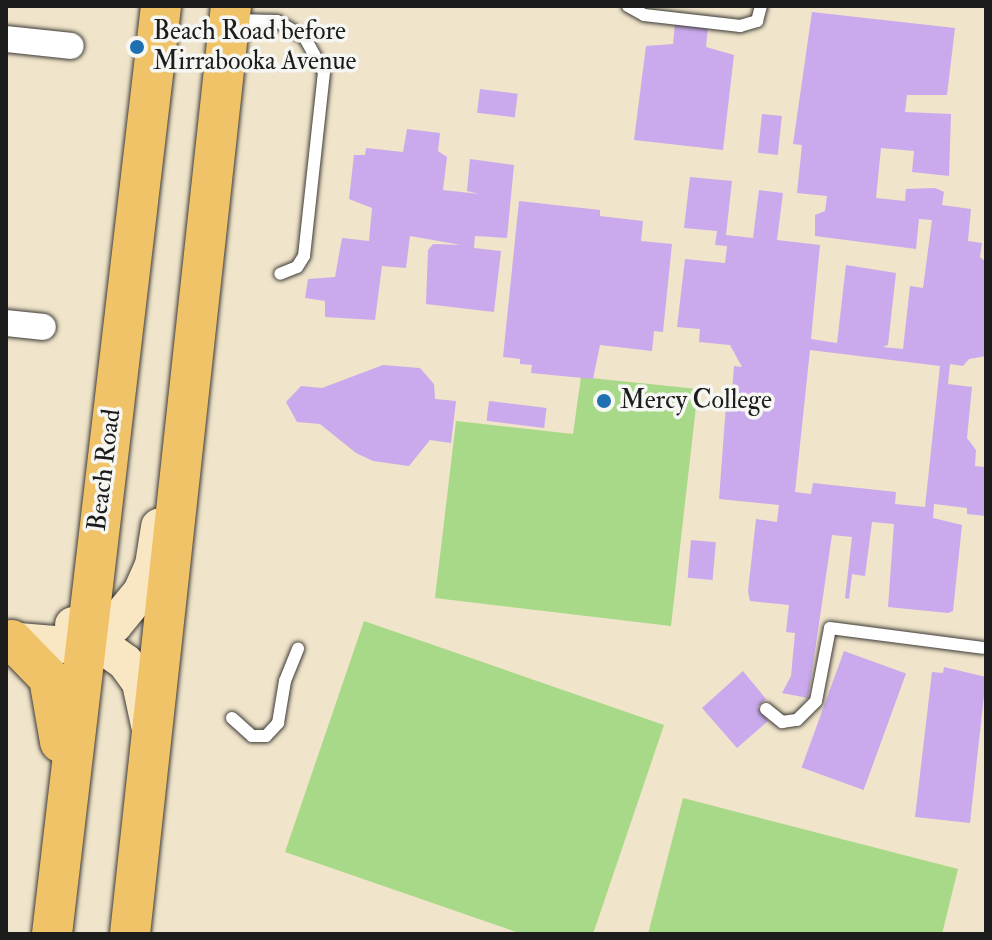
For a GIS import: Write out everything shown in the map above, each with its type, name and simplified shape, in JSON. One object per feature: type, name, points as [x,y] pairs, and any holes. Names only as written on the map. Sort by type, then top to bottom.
[{"type":"main road","name":"Beach Road","points":[[52,934],[161,6]]},
{"type":"main road","points":[[130,934],[231,13]]},
{"type":"main road","points":[[8,633],[43,667],[54,695],[60,727],[61,854]]},
{"type":"street","points":[[6,39],[71,46]]},
{"type":"street","points":[[6,323],[43,327]]},
{"type":"street","points":[[8,633],[67,645],[85,634],[114,625],[131,610],[147,579],[172,431],[190,393]]},
{"type":"street","points":[[85,634],[113,650],[140,683],[151,738]]},
{"type":"lane","points":[[628,6],[644,15],[740,26],[757,21],[761,6]]},
{"type":"lane","points":[[231,13],[277,21],[305,38],[324,72],[304,256],[297,267],[280,274]]},
{"type":"lane","points":[[766,709],[782,722],[797,720],[816,701],[830,628],[985,648]]},
{"type":"lane","points":[[232,718],[252,736],[266,736],[278,723],[285,681],[298,648]]},
{"type":"green space","points":[[581,377],[698,389],[671,626],[435,598],[456,421],[573,434]]},
{"type":"green space","points":[[364,621],[664,725],[593,934],[522,934],[285,852]]},
{"type":"green space","points":[[683,798],[958,869],[942,934],[648,934]]},
{"type":"building","points":[[812,12],[955,28],[947,95],[907,95],[905,112],[951,114],[949,176],[912,172],[914,151],[881,148],[876,198],[905,201],[906,189],[935,188],[944,192],[942,205],[971,209],[968,241],[982,243],[980,257],[986,262],[986,356],[969,359],[963,366],[950,364],[948,384],[972,387],[967,438],[976,450],[975,466],[986,467],[986,516],[967,514],[967,508],[934,504],[933,518],[962,525],[953,611],[948,613],[888,607],[894,524],[872,522],[865,576],[852,574],[849,599],[845,598],[852,537],[832,535],[808,698],[782,693],[791,676],[795,633],[786,632],[789,605],[750,601],[748,591],[756,519],[777,522],[779,505],[719,499],[727,391],[732,392],[734,366],[742,367],[730,345],[699,342],[700,329],[677,327],[685,259],[725,263],[727,246],[715,245],[717,231],[684,228],[690,177],[732,181],[726,235],[753,238],[759,190],[783,193],[777,240],[820,245],[811,339],[837,343],[846,265],[896,273],[888,345],[883,347],[903,349],[910,286],[923,288],[932,220],[919,219],[916,249],[815,236],[815,215],[825,211],[827,196],[797,193],[802,145],[793,144]],"holes":[[[810,350],[940,366],[925,507],[895,504],[896,492],[813,483],[811,494],[795,492]]]},
{"type":"building","points":[[675,23],[708,27],[706,47],[734,55],[723,150],[634,140],[646,46],[673,44]]},
{"type":"building","points":[[480,89],[518,94],[515,117],[477,113]]},
{"type":"building","points":[[762,114],[782,116],[778,155],[758,153]]},
{"type":"building","points":[[407,129],[440,133],[438,151],[447,157],[443,190],[479,194],[467,191],[470,159],[514,165],[507,238],[475,236],[474,248],[501,251],[494,312],[426,304],[428,250],[433,244],[461,245],[410,236],[406,268],[382,266],[375,320],[325,317],[325,301],[305,298],[308,279],[335,277],[342,238],[369,241],[372,208],[349,199],[354,155],[365,155],[366,148],[403,152]]},
{"type":"building","points":[[519,201],[600,210],[600,216],[643,221],[641,241],[672,244],[663,332],[654,331],[652,351],[600,345],[593,379],[531,373],[532,365],[520,364],[520,359],[503,357]]},
{"type":"building","points":[[383,365],[420,368],[434,384],[435,399],[456,401],[451,443],[430,440],[409,466],[373,461],[356,453],[320,424],[297,422],[286,402],[301,386],[322,388]]},
{"type":"building","points":[[489,401],[547,408],[544,428],[487,421]]},
{"type":"building","points":[[691,540],[716,542],[713,580],[688,578]]},
{"type":"building","points":[[844,651],[906,674],[864,790],[802,768]]},
{"type":"building","points":[[944,667],[986,677],[970,823],[915,817],[932,672],[943,673]]},
{"type":"building","points":[[743,671],[766,699],[757,707],[768,721],[737,748],[702,708]]},
{"type":"place","name":"Beach Road before Mirrabooka Avenue","points":[[137,47]]},
{"type":"place","name":"Mercy College","points":[[604,401]]}]
